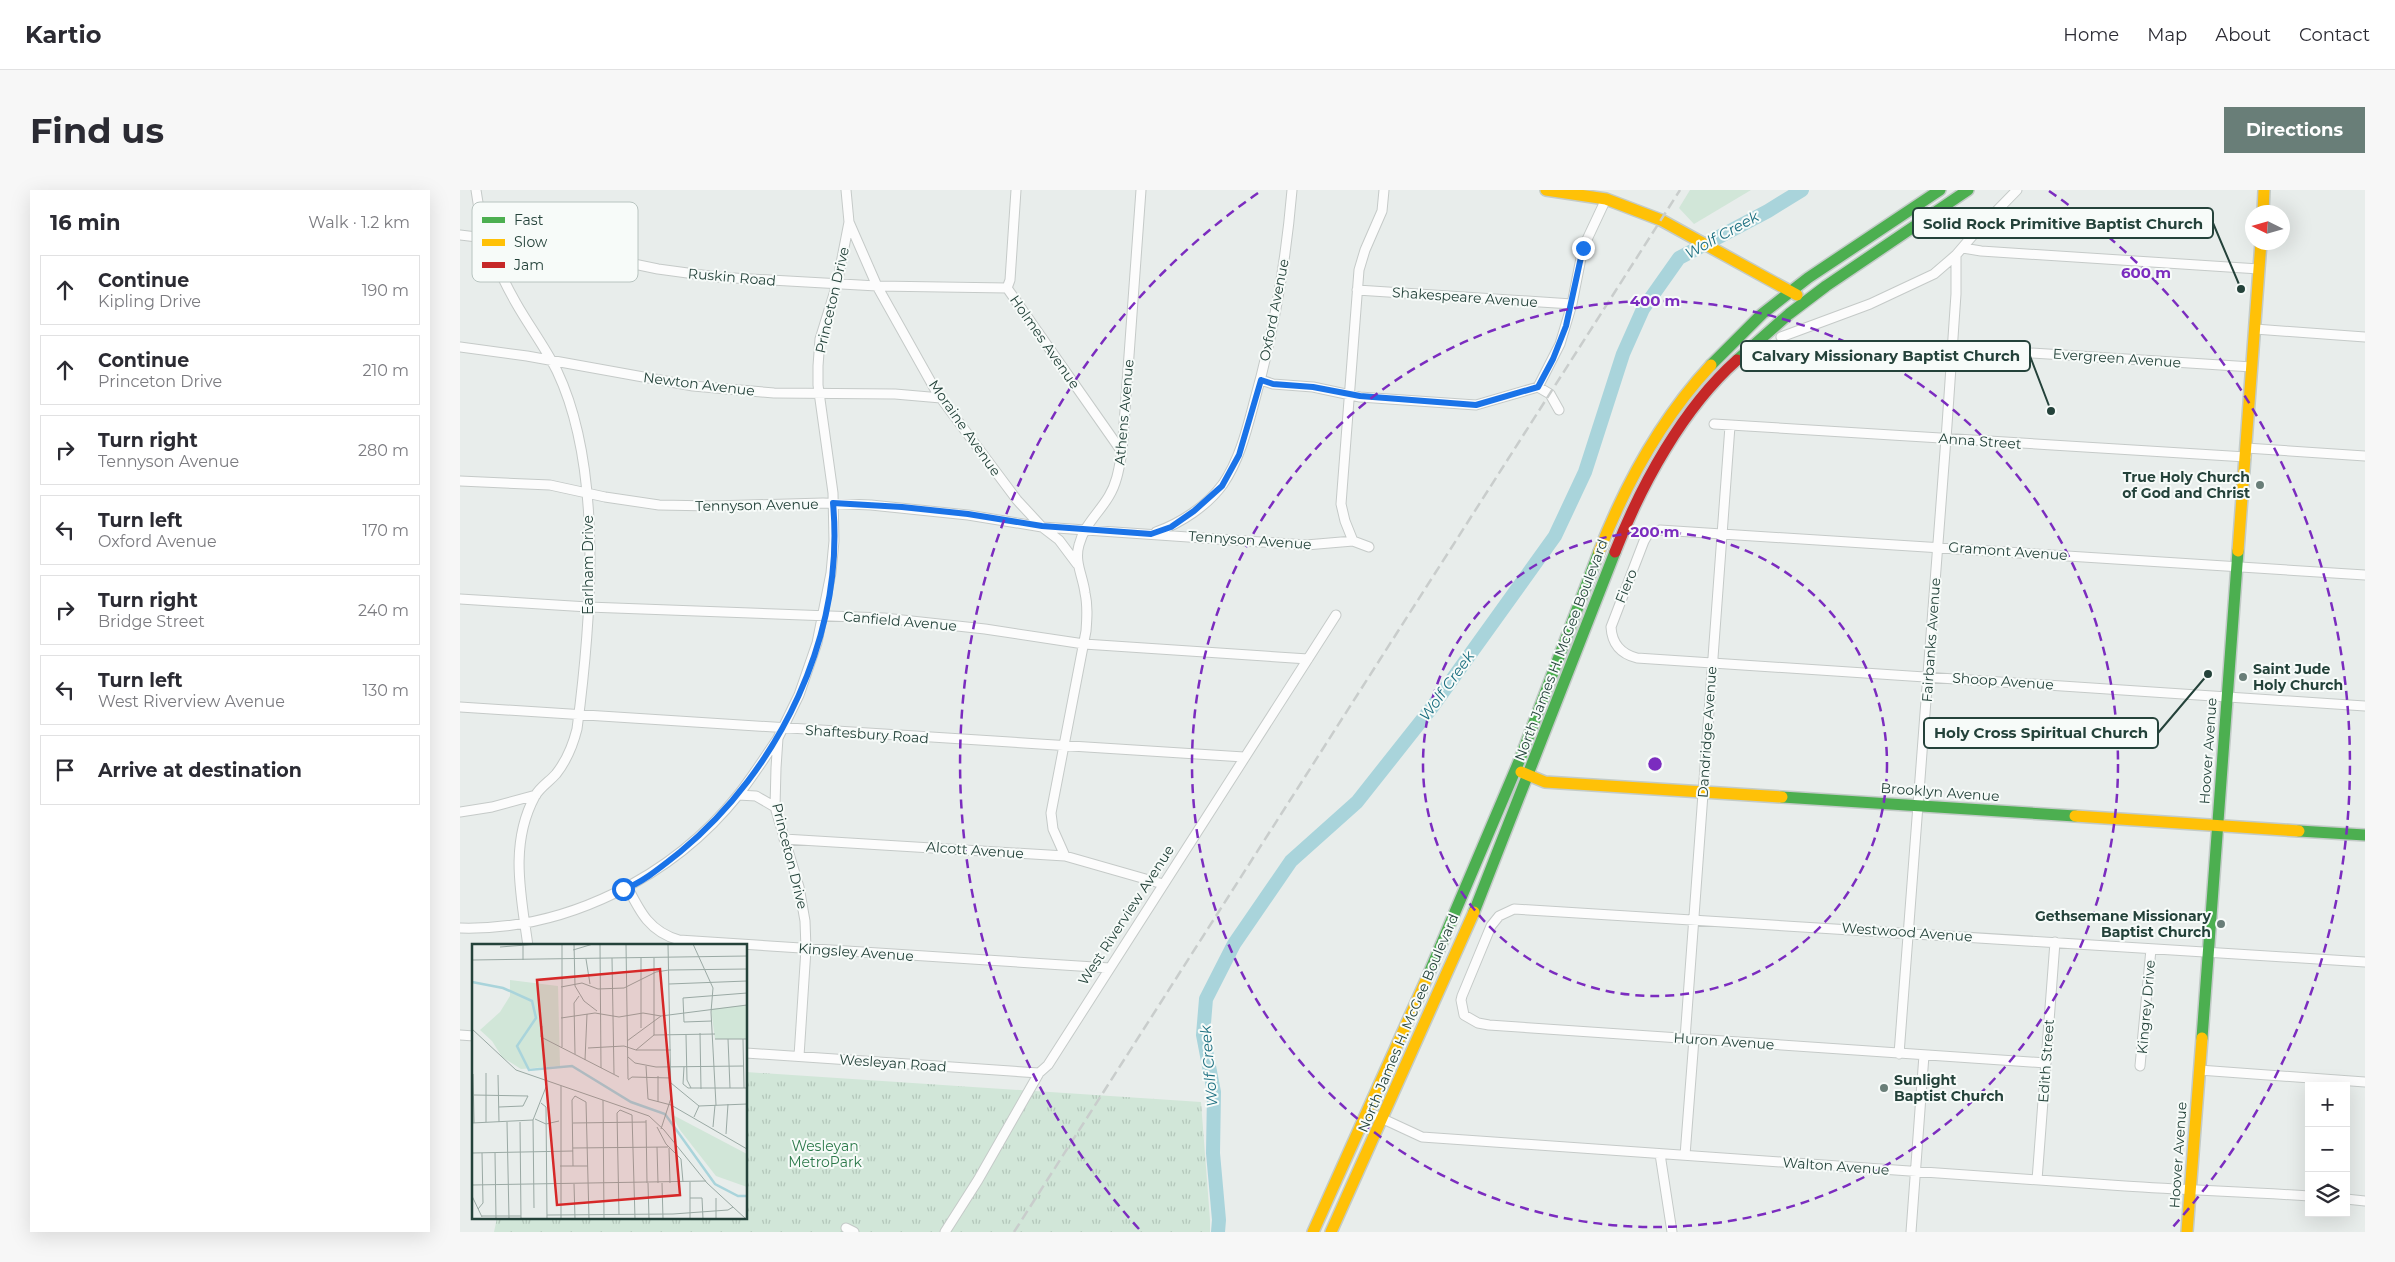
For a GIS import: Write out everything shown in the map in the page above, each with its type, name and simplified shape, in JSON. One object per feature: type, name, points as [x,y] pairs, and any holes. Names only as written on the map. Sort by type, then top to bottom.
[{"type":"main road","points":[[1546,190],[1609,194],[1758,272],[1806,301]]},
{"type":"main road","name":"North James H. McGee Boulevard","points":[[1313,1232],[1411,1017],[1515,770],[1610,523],[1645,454],[1682,400],[1709,367],[1742,333],[1790,291],[1940,190]]},
{"type":"main road","name":"North James H. McGee Boulevard","points":[[1331,1232],[1462,942],[1529,776],[1622,533],[1663,452],[1700,400],[1727,369],[1806,301],[1968,190]]},
{"type":"main road","points":[[2263,205],[2264,190]]},
{"type":"main road","name":"Hoover Avenue","points":[[2188,1232],[2261,250]]},
{"type":"main road","name":"Brooklyn Avenue","points":[[1515,770],[1546,782],[2365,835]]},
{"type":"street","name":"Princeton Drive","points":[[799,1056],[806,949],[802,901],[775,807],[778,738],[809,670],[824,615],[831,574],[834,541],[833,503],[819,394],[818,366],[820,338],[837,284],[849,222],[846,190]]},
{"type":"street","name":"Holmes Avenue","points":[[1016,190],[1010,280],[1007,288],[1122,452]]},
{"type":"street","name":"Athens Avenue","points":[[1065,856],[1053,829],[1051,813],[1084,644],[1087,605],[1077,564],[1079,542],[1114,486],[1122,452],[1141,190]]},
{"type":"street","name":"Oxford Avenue","points":[[1151,534],[1171,527],[1194,511],[1222,486],[1239,455],[1261,380],[1278,296],[1292,190]]},
{"type":"street","points":[[1369,547],[1353,541],[1344,521],[1341,504],[1357,290],[1363,256],[1382,211],[1384,190]]},
{"type":"street","points":[[1782,337],[1902,290],[1934,274],[1956,256],[2017,190]]},
{"type":"street","points":[[1538,387],[1560,344],[1572,304],[1583,248],[1609,194]]},
{"type":"street","name":"Moraine Avenue","points":[[849,222],[877,286],[941,398],[1017,500],[1042,526],[1059,540],[1077,564]]},
{"type":"street","points":[[1963,248],[1981,251],[2260,269]]},
{"type":"street","name":"Fairbanks Avenue","points":[[1899,1054],[1952,348],[1956,256]]},
{"type":"street","name":"Ruskin Road","points":[[638,263],[688,273],[747,279],[877,286],[1007,288]]},
{"type":"street","name":"Earlham Drive","points":[[505,282],[551,361],[569,403],[577,432],[586,493],[588,607],[579,715],[574,743],[568,757],[536,795],[522,832],[518,860],[528,944]]},
{"type":"street","name":"Shakespeare Avenue","points":[[1357,290],[1572,304]]},
{"type":"street","points":[[2255,329],[2365,337]]},
{"type":"street","name":"Newton Avenue","points":[[460,348],[551,361],[693,386],[819,394],[896,394],[941,398]]},
{"type":"street","name":"Evergreen Avenue","points":[[1952,348],[2252,367]]},
{"type":"street","points":[[1261,380],[1273,384],[1313,387],[1349,394],[1476,405],[1538,387],[1550,394],[1559,410]]},
{"type":"street","name":"Anna Street","points":[[1714,424],[2246,453],[2365,456]]},
{"type":"street","name":"Dandridge Avenue","points":[[1685,1155],[1694,919],[1730,426]]},
{"type":"street","name":"Tennyson Avenue","points":[[460,481],[532,483],[637,502],[680,506],[833,503],[911,508],[1042,526],[1151,534],[1306,545],[1353,541]]},
{"type":"street","name":"Gramont Avenue","points":[[1652,532],[1660,530],[2365,575]]},
{"type":"street","name":"Fiero","points":[[1616,644],[1612,634],[1612,621],[1644,541],[1652,532]]},
{"type":"street","name":"Canfield Avenue","points":[[460,599],[588,607],[824,615],[938,623],[1084,644],[1308,659]]},
{"type":"street","name":"West Riverview Avenue","points":[[945,1232],[978,1180],[1039,1073],[1048,1065],[1336,615]]},
{"type":"street","name":"Shoop Avenue","points":[[1616,644],[1625,654],[1637,658],[2365,706]]},
{"type":"street","name":"Shaftesbury Road","points":[[460,707],[1244,757]]},
{"type":"street","points":[[460,928],[491,928],[525,923],[569,912],[628,888],[691,842],[738,795],[778,738]]},
{"type":"street","points":[[460,812],[492,807],[536,795]]},
{"type":"street","points":[[738,795],[756,796],[775,807]]},
{"type":"street","name":"Alcott Avenue","points":[[784,839],[1065,856],[1163,884]]},
{"type":"street","name":"Kingsley Avenue","points":[[628,888],[646,921],[671,938],[731,944]]},
{"type":"street","name":"Westwood Avenue","points":[[1478,959],[1494,921],[1499,916],[1514,909],[1908,932],[2365,962]]},
{"type":"street","name":"Edith Street","points":[[2037,1180],[2055,942]]},
{"type":"street","name":"Kingsley Avenue","points":[[748,945],[1110,968]]},
{"type":"street","name":"Kingrey Drive","points":[[2140,1066],[2151,949]]},
{"type":"street","name":"Huron Avenue","points":[[1478,959],[1461,1000],[1464,1015],[1478,1023],[2046,1064]]},
{"type":"street","name":"Wesleyan Road","points":[[748,1053],[841,1061],[1039,1073]]},
{"type":"street","points":[[1911,1232],[1924,1055]]},
{"type":"street","points":[[2199,1070],[2365,1082]]},
{"type":"street","name":"Walton Avenue","points":[[1368,1112],[1422,1137],[2037,1180],[2305,1196]]},
{"type":"street","points":[[1660,1154],[1672,1232]]},
{"type":"street","points":[[2350,1199],[2365,1201]]},
{"type":"street","points":[[846,1228],[854,1232]]},
{"type":"green space","points":[[1690,190],[1751,190],[1694,224],[1679,208]]},
{"type":"green space","name":"Wesleyan MetroPark","points":[[748,1072],[1201,1102],[1210,1232],[494,1232],[497,1220],[748,1220]]},
{"type":"waterway","name":"Wolf Creek","points":[[1218,1232],[1219,1220],[1213,1153],[1214,1092],[1203,1035],[1206,999],[1234,944],[1291,861],[1357,802],[1433,706],[1555,536],[1585,472],[1623,354],[1643,309],[1679,258],[1768,211],[1802,190]]},
{"type":"railway","points":[[1014,1232],[1680,190]]},
{"type":"traffic: fast","points":[[1711,365],[1762,314],[1808,278],[1940,190]]},
{"type":"traffic: fast","points":[[1737,360],[1789,314],[1826,286],[1968,190]]},
{"type":"traffic: fast","points":[[2202,1038],[2238,551]]},
{"type":"traffic: fast","points":[[1427,978],[1520,759],[1599,552]]},
{"type":"traffic: fast","points":[[1474,912],[1615,552]]},
{"type":"traffic: fast","points":[[1782,797],[2075,816]]},
{"type":"traffic: fast","points":[[2299,831],[2365,835]]},
{"type":"traffic: slow","points":[[1546,190],[1606,199],[1661,220],[1797,295]]},
{"type":"traffic: slow","points":[[2263,205],[2264,190]]},
{"type":"traffic: slow","points":[[2238,551],[2260,250]]},
{"type":"traffic: slow","points":[[1599,552],[1609,527],[1646,453],[1676,407],[1711,365]]},
{"type":"traffic: slow","points":[[1521,772],[1545,782],[1782,797]]},
{"type":"traffic: slow","points":[[2075,816],[2299,831]]},
{"type":"traffic: slow","points":[[1331,1232],[1474,912]]},
{"type":"traffic: slow","points":[[1313,1232],[1427,978]]},
{"type":"traffic: slow","points":[[2187,1232],[2202,1038]]},
{"type":"traffic: jam","points":[[1615,552],[1637,500],[1666,449],[1699,401],[1717,379],[1737,360]]},
{"type":"place","name":"Solid Rock Primitive Baptist Church","points":[[2241,289]]},
{"type":"place","name":"Calvary Missionary Baptist Church","points":[[2051,411]]},
{"type":"place","name":"True Holy Church of God and Christ","points":[[2260,485]]},
{"type":"place","name":"Holy Cross Spiritual Church","points":[[2208,674]]},
{"type":"place","name":"Saint Jude Holy Church","points":[[2243,677]]},
{"type":"place","name":"Gethsemane Missionary Baptist Church","points":[[2221,924]]},
{"type":"place","name":"Sunlight Baptist Church","points":[[1884,1088]]},
{"type":"route","points":[[623,889],[628,888],[654,871],[710,825],[738,795],[778,738],[809,670],[822,625],[829,590],[834,541],[833,503],[902,507],[968,514],[1042,526],[1151,534],[1171,527],[1205,503],[1222,486],[1239,455],[1261,380],[1273,384],[1313,387],[1360,396],[1476,405],[1498,397],[1538,387],[1560,344],[1566,326],[1583,248]]}]
